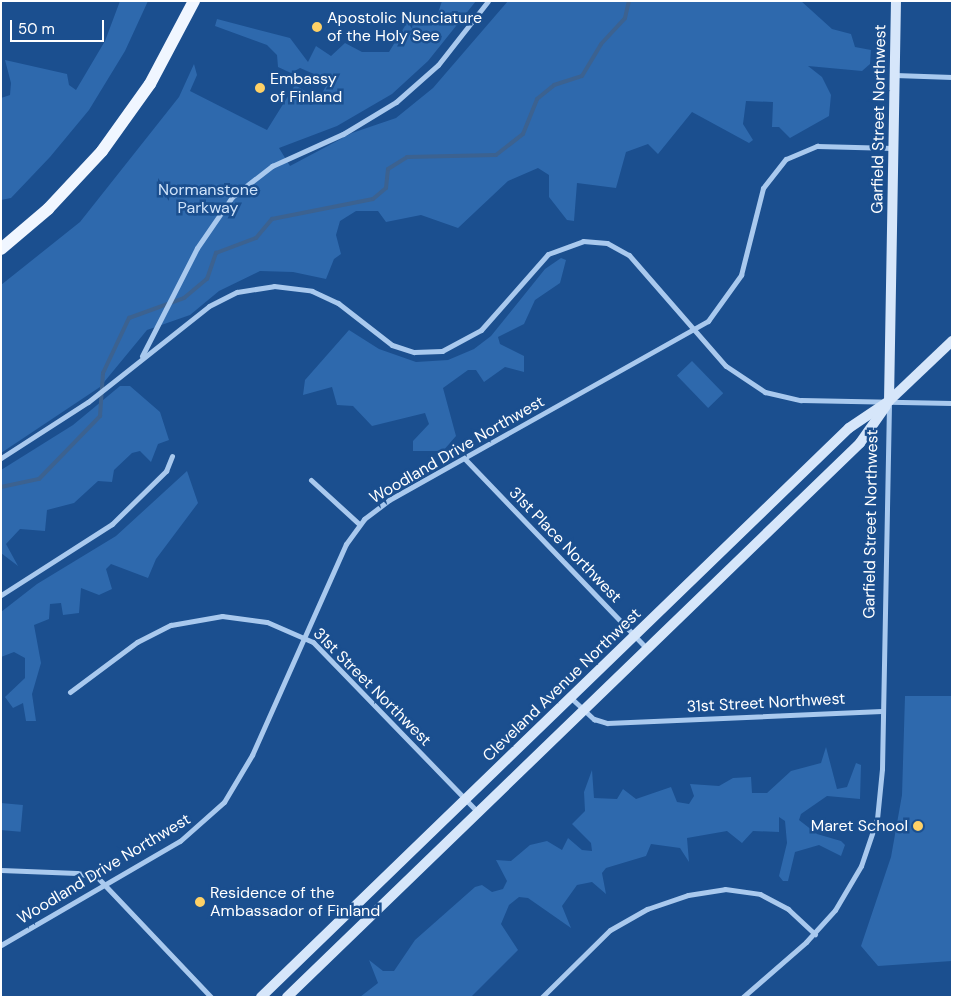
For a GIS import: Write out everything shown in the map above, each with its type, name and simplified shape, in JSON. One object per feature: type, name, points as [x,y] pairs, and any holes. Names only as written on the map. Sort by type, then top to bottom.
[{"type":"main road","points":[[1,249],[48,210],[102,151],[150,84],[194,1]]},
{"type":"main road","name":"Garfield Street Northwest","points":[[890,401],[896,1]]},
{"type":"main road","name":"Cleveland Avenue Northwest","points":[[287,997],[860,443],[890,401],[952,341]]},
{"type":"main road","name":"Cleveland Avenue Northwest","points":[[261,997],[849,428],[890,401]]},
{"type":"main road","points":[[746,528],[758,541]]},
{"type":"main road","points":[[350,910],[362,924]]},
{"type":"street","points":[[140,359],[169,299],[211,226],[238,191],[272,166],[343,134],[396,102],[438,65],[488,1]]},
{"type":"street","points":[[894,76],[952,76]]},
{"type":"street","name":"Woodland Drive Northwest","points":[[1,945],[190,835],[224,802],[248,765],[346,544],[359,524],[389,500],[696,330],[721,306],[741,275],[761,193],[779,165],[817,146],[893,148]]},
{"type":"street","points":[[1,458],[99,394],[140,359],[219,300],[243,290],[274,286],[329,298],[392,345],[421,353],[442,351],[482,330],[548,254],[583,241],[607,243],[629,255],[736,375],[773,394],[801,400],[952,403]]},
{"type":"street","name":"Garfield Street Northwest","points":[[743,997],[815,934],[844,896],[872,835],[881,783],[890,401]]},
{"type":"street","points":[[1,595],[112,524],[166,471],[172,456]]},
{"type":"street","name":"31st Place Northwest","points":[[465,459],[647,649]]},
{"type":"street","points":[[311,480],[359,524]]},
{"type":"street","name":"31st Street Northwest","points":[[70,692],[146,636],[187,620],[248,618],[305,636],[478,812]]},
{"type":"street","name":"31st Street Northwest","points":[[570,697],[583,710],[607,722],[882,710]]},
{"type":"street","points":[[1,870],[83,874],[104,885],[211,997]]},
{"type":"street","points":[[542,997],[610,930],[647,909],[688,895],[725,888],[754,892],[781,904],[815,934]]},
{"type":"green space","points":[[120,1],[148,1],[125,51],[89,110],[50,157],[11,198],[1,200],[1,98],[10,95],[11,83],[5,60],[67,74],[69,85],[76,90],[105,41]]},
{"type":"green space","name":"Normanstone Parkway","points":[[442,1],[476,1],[428,61],[392,94],[337,126],[279,148],[290,166],[352,133],[396,118],[433,88],[508,1],[801,1],[832,29],[851,34],[855,47],[871,50],[870,64],[862,71],[808,66],[822,77],[831,95],[829,116],[790,138],[779,127],[772,127],[773,102],[746,101],[743,124],[753,140],[749,143],[692,112],[658,154],[648,144],[626,152],[616,188],[577,183],[574,221],[567,220],[549,197],[549,175],[538,168],[508,181],[458,228],[421,215],[386,222],[378,211],[356,211],[340,221],[336,235],[341,254],[334,259],[326,279],[293,272],[260,271],[219,291],[190,315],[147,330],[100,387],[1,453],[1,285],[80,222],[179,97],[194,64],[197,75],[190,91],[267,130],[295,85],[313,96],[321,95],[326,86],[321,77],[300,68],[291,73],[278,67],[277,55],[267,45],[215,26],[217,19],[290,38],[308,62],[316,46],[331,56],[345,43],[362,52],[389,52],[408,21],[436,19]]},
{"type":"green space","points":[[561,258],[566,260],[560,283],[535,300],[524,324],[498,337],[500,344],[524,356],[524,372],[505,367],[484,382],[476,370],[468,370],[443,388],[456,436],[443,451],[413,451],[413,441],[429,424],[425,413],[372,426],[353,406],[337,405],[332,387],[303,395],[305,380],[349,330],[379,349],[416,362],[448,360],[474,349],[491,336],[545,269]]},
{"type":"green space","points":[[692,361],[723,393],[708,408],[677,376]]},
{"type":"green space","points":[[120,386],[130,386],[160,412],[169,440],[158,444],[151,462],[140,451],[132,453],[114,470],[112,482],[98,481],[74,503],[47,510],[45,531],[20,529],[6,544],[18,566],[1,553],[1,470],[73,425]]},
{"type":"green space","points":[[187,471],[198,503],[156,559],[148,578],[111,564],[106,569],[112,589],[99,595],[81,588],[79,613],[63,615],[61,603],[50,604],[49,619],[34,625],[41,663],[32,694],[36,721],[26,721],[23,703],[13,708],[5,697],[25,678],[25,658],[14,652],[1,657],[1,612],[37,584],[116,536]]},
{"type":"green space","name":"Maret School","points":[[905,696],[952,696],[952,961],[878,966],[861,946],[891,857],[902,795]]},
{"type":"green space","points":[[826,747],[837,789],[847,787],[856,763],[861,765],[860,799],[827,796],[801,814],[799,820],[817,834],[841,841],[845,845],[841,856],[819,845],[795,852],[788,881],[783,881],[779,876],[787,843],[785,821],[779,817],[779,832],[753,831],[742,843],[727,831],[687,838],[689,862],[680,848],[651,844],[646,856],[606,868],[602,873],[606,894],[592,882],[577,885],[562,906],[571,928],[528,898],[519,897],[509,905],[501,924],[518,950],[471,997],[360,997],[378,983],[369,960],[383,971],[394,971],[415,940],[475,887],[482,885],[492,892],[503,889],[507,881],[496,860],[511,861],[530,845],[547,841],[562,850],[568,838],[582,850],[592,851],[591,843],[572,824],[585,811],[584,792],[592,770],[594,798],[617,799],[623,789],[636,799],[671,787],[677,802],[689,804],[694,796],[690,784],[719,786],[733,778],[751,777],[752,793],[767,793],[791,771],[821,763]]},
{"type":"green space","points":[[1,803],[23,805],[21,832],[1,830]]},
{"type":"waterway","points":[[1,487],[39,479],[100,416],[103,373],[129,318],[184,298],[207,279],[216,253],[256,238],[272,219],[373,199],[386,188],[388,169],[407,157],[496,155],[523,134],[537,99],[554,85],[582,76],[601,44],[625,18],[629,1]]},
{"type":"place","name":"Apostolic Nunciature of the Holy See","points":[[317,27]]},
{"type":"place","name":"Embassy of Finland","points":[[260,88]]},
{"type":"place","name":"Maret School","points":[[918,826]]},
{"type":"place","name":"Residence of the Ambassador of Finland","points":[[200,902]]}]
